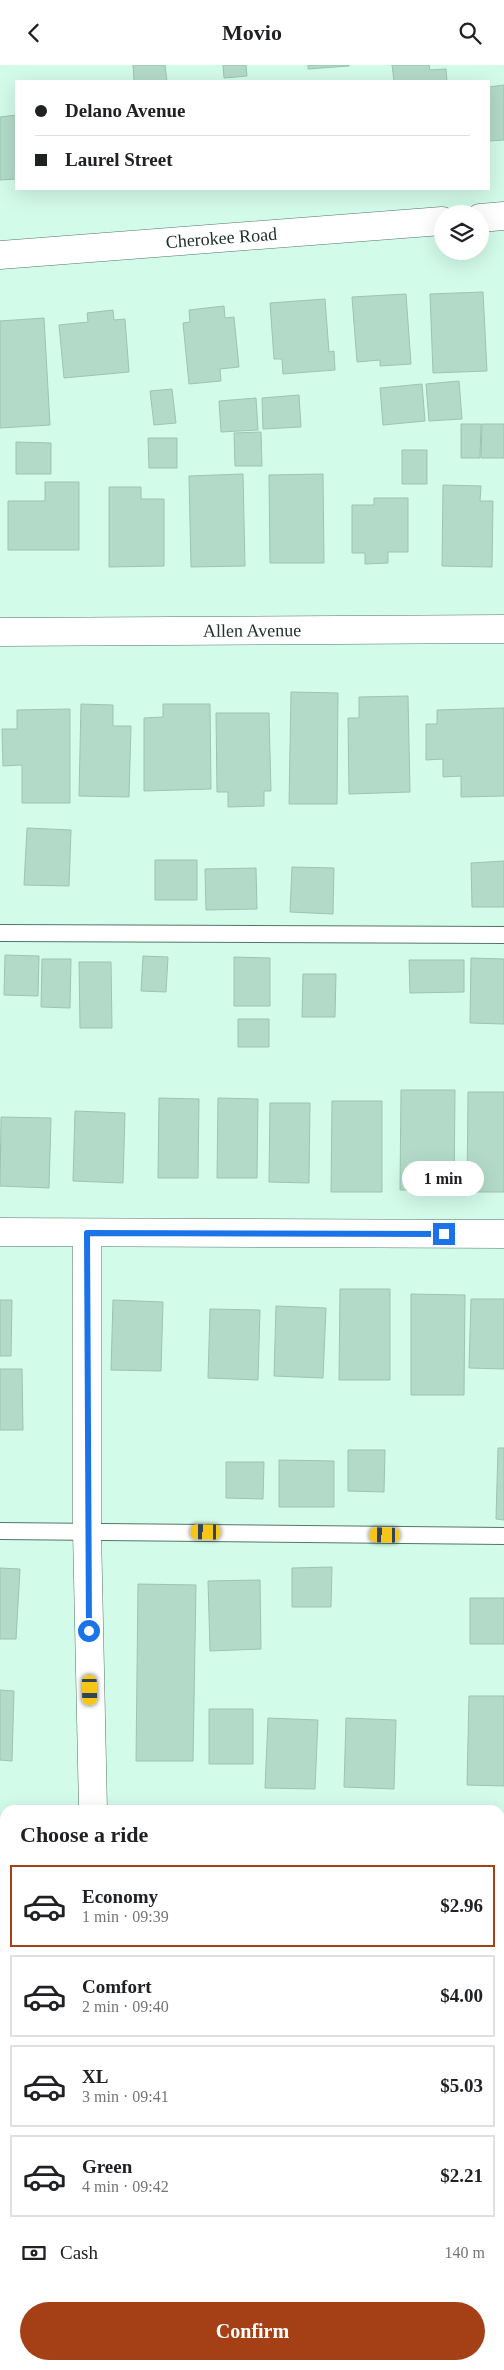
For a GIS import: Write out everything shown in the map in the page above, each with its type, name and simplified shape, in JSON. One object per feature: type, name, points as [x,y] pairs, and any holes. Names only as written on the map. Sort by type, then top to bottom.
[{"type":"street","points":[[489,217],[504,216]]},
{"type":"street","name":"Cherokee Road","points":[[0,255],[434,222]]},
{"type":"street","name":"Allen Avenue","points":[[0,632],[504,629]]},
{"type":"street","points":[[0,1232],[504,1234]]},
{"type":"street","points":[[87,1233],[87,1531],[93,1805]]},
{"type":"lane","points":[[0,933],[504,935]]},
{"type":"lane","points":[[0,1531],[504,1536]]},
{"type":"building","points":[[133,65],[165,65],[167,80],[134,80]]},
{"type":"building","points":[[223,65],[246,65],[247,76],[224,78]]},
{"type":"building","points":[[308,65],[349,65],[349,66],[308,69]]},
{"type":"building","points":[[392,65],[429,65],[430,70],[446,69],[447,80],[394,80]]},
{"type":"building","points":[[504,85],[504,140],[490,141],[490,87]]},
{"type":"building","points":[[15,115],[15,179],[0,180],[0,117]]},
{"type":"building","points":[[483,292],[487,371],[433,373],[430,294]]},
{"type":"building","points":[[406,294],[411,364],[380,366],[380,360],[357,362],[352,297]]},
{"type":"building","points":[[325,299],[329,352],[334,351],[335,370],[283,374],[282,359],[274,359],[270,303]]},
{"type":"building","points":[[224,306],[225,318],[234,317],[239,367],[220,369],[221,381],[189,384],[183,323],[190,322],[189,310]]},
{"type":"building","points":[[113,310],[114,320],[125,319],[129,372],[64,378],[59,325],[88,322],[87,313]]},
{"type":"building","points":[[44,318],[50,425],[0,428],[0,321]]},
{"type":"building","points":[[459,381],[462,419],[429,421],[426,384]]},
{"type":"building","points":[[422,384],[425,421],[383,425],[380,388]]},
{"type":"building","points":[[172,389],[176,423],[154,425],[150,391]]},
{"type":"building","points":[[299,395],[301,427],[263,429],[262,398]]},
{"type":"building","points":[[256,398],[258,430],[221,432],[219,401]]},
{"type":"building","points":[[461,424],[481,424],[480,458],[461,458]]},
{"type":"building","points":[[482,424],[504,424],[504,458],[481,458]]},
{"type":"building","points":[[261,432],[262,466],[235,466],[234,433]]},
{"type":"building","points":[[148,438],[177,438],[177,468],[149,468]]},
{"type":"building","points":[[16,442],[51,443],[51,474],[16,474]]},
{"type":"building","points":[[402,450],[427,450],[427,484],[402,484]]},
{"type":"building","points":[[243,474],[245,566],[191,567],[189,476]]},
{"type":"building","points":[[323,474],[324,563],[270,563],[269,475]]},
{"type":"building","points":[[45,482],[79,482],[79,550],[8,550],[8,501],[45,501]]},
{"type":"building","points":[[443,485],[481,486],[480,501],[493,501],[492,567],[442,566]]},
{"type":"building","points":[[109,487],[141,487],[141,499],[164,499],[164,566],[109,567]]},
{"type":"building","points":[[374,498],[408,498],[408,552],[388,552],[388,563],[365,564],[365,553],[352,553],[352,505],[374,505]]},
{"type":"building","points":[[291,692],[338,693],[337,804],[289,804]]},
{"type":"building","points":[[408,696],[410,792],[349,794],[348,718],[359,718],[359,697]]},
{"type":"building","points":[[81,704],[113,705],[113,726],[131,726],[129,797],[79,796]]},
{"type":"building","points":[[163,704],[210,704],[211,789],[144,791],[144,718],[163,717]]},
{"type":"building","points":[[504,708],[504,796],[461,797],[461,776],[443,777],[443,759],[426,760],[426,724],[437,724],[437,710]]},
{"type":"building","points":[[70,709],[70,803],[22,803],[22,765],[3,766],[2,729],[17,729],[17,710]]},
{"type":"building","points":[[216,713],[269,713],[271,791],[264,791],[264,806],[228,807],[228,792],[217,792]]},
{"type":"building","points":[[27,828],[71,830],[69,886],[24,885]]},
{"type":"building","points":[[155,860],[197,860],[197,900],[155,900]]},
{"type":"building","points":[[504,861],[504,907],[472,907],[471,863]]},
{"type":"building","points":[[292,867],[334,868],[333,914],[290,912]]},
{"type":"building","points":[[256,868],[257,909],[206,910],[205,869]]},
{"type":"building","points":[[5,955],[39,956],[38,996],[4,995]]},
{"type":"building","points":[[143,956],[168,957],[166,992],[141,991]]},
{"type":"building","points":[[234,957],[270,958],[270,1006],[234,1006]]},
{"type":"building","points":[[471,958],[504,959],[504,1024],[470,1023]]},
{"type":"building","points":[[42,959],[71,959],[70,1008],[41,1007]]},
{"type":"building","points":[[409,960],[464,960],[464,992],[410,993]]},
{"type":"building","points":[[79,962],[111,962],[112,1028],[80,1028]]},
{"type":"building","points":[[303,974],[336,974],[335,1017],[302,1017]]},
{"type":"building","points":[[238,1019],[269,1019],[269,1047],[238,1047]]},
{"type":"building","points":[[401,1090],[455,1090],[454,1190],[400,1190]]},
{"type":"building","points":[[468,1092],[504,1092],[504,1192],[467,1192]]},
{"type":"building","points":[[159,1098],[199,1099],[198,1178],[158,1178]]},
{"type":"building","points":[[218,1098],[258,1099],[257,1178],[217,1178]]},
{"type":"building","points":[[332,1101],[382,1101],[382,1192],[331,1192]]},
{"type":"building","points":[[270,1103],[310,1103],[309,1183],[269,1182]]},
{"type":"building","points":[[75,1111],[125,1113],[123,1183],[73,1181]]},
{"type":"building","points":[[1,1117],[51,1118],[49,1188],[0,1186]]},
{"type":"building","points":[[340,1289],[390,1289],[390,1380],[339,1380]]},
{"type":"building","points":[[411,1294],[465,1295],[464,1395],[411,1395]]},
{"type":"building","points":[[471,1299],[504,1299],[504,1369],[469,1368]]},
{"type":"building","points":[[0,1300],[12,1300],[11,1356],[0,1356]]},
{"type":"building","points":[[113,1300],[163,1302],[161,1371],[111,1370]]},
{"type":"building","points":[[276,1306],[326,1308],[323,1378],[274,1376]]},
{"type":"building","points":[[210,1309],[260,1310],[258,1380],[208,1378]]},
{"type":"building","points":[[0,1369],[22,1369],[23,1430],[0,1430]]},
{"type":"building","points":[[498,1448],[504,1448],[504,1520],[496,1519]]},
{"type":"building","points":[[348,1450],[385,1450],[384,1492],[348,1491]]},
{"type":"building","points":[[279,1460],[334,1461],[334,1507],[279,1507]]},
{"type":"building","points":[[226,1462],[264,1462],[263,1499],[226,1498]]},
{"type":"building","points":[[332,1567],[331,1607],[292,1607],[292,1568]]},
{"type":"building","points":[[0,1568],[20,1569],[16,1639],[0,1639]]},
{"type":"building","points":[[260,1580],[261,1649],[210,1651],[208,1581]]},
{"type":"building","points":[[138,1584],[196,1585],[193,1761],[136,1761]]},
{"type":"building","points":[[470,1598],[504,1598],[504,1644],[470,1644]]},
{"type":"building","points":[[0,1690],[14,1691],[12,1761],[0,1760]]},
{"type":"building","points":[[469,1696],[504,1696],[504,1786],[467,1785]]},
{"type":"building","points":[[209,1709],[253,1709],[253,1764],[209,1764]]},
{"type":"building","points":[[268,1718],[318,1720],[315,1789],[265,1788]]},
{"type":"building","points":[[346,1718],[396,1720],[394,1789],[344,1787]]},
{"type":"route","points":[[89,1631],[87,1233],[444,1234]]}]
